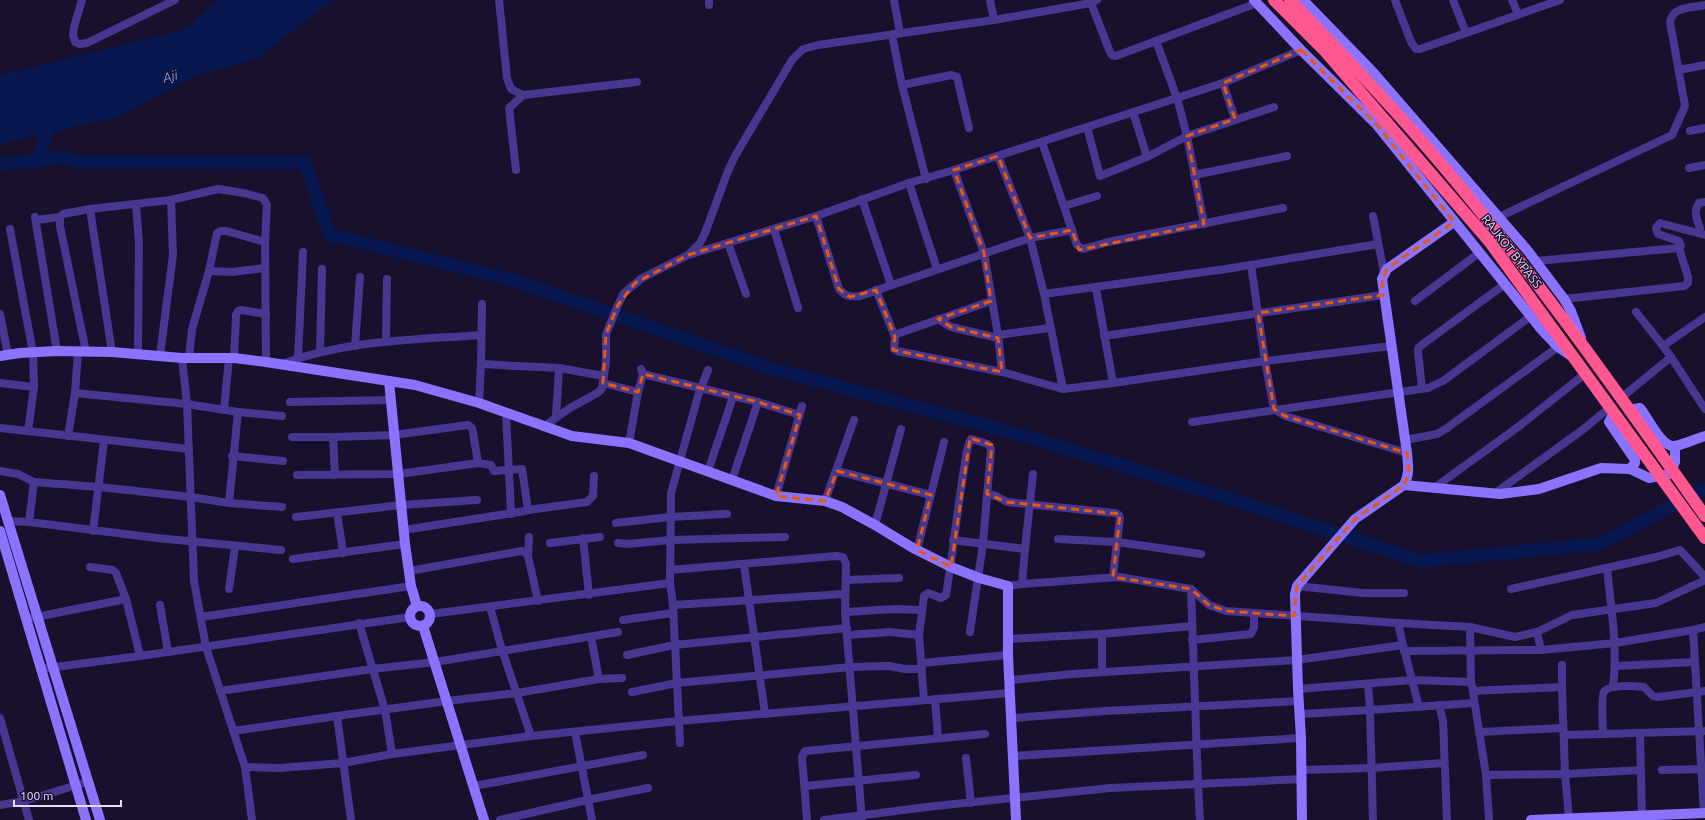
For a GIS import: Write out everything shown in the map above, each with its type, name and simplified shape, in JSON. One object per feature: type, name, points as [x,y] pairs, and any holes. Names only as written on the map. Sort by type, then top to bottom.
[{"type":"highway","name":"RAJKOT BYPASS","points":[[1274,0],[1325,51],[1489,241],[1705,538]]},
{"type":"highway","name":"RAJKOT BYPASS","points":[[1290,0],[1380,95],[1448,171],[1549,298],[1705,516]]},
{"type":"street","points":[[82,0],[74,27],[73,36],[75,42],[80,44],[87,43],[176,0]]},
{"type":"street","points":[[499,0],[507,78],[511,89],[522,95],[637,82]]},
{"type":"street","points":[[894,0],[902,85],[926,179]]},
{"type":"street","points":[[990,0],[994,20]]},
{"type":"street","points":[[1305,0],[1372,71],[1536,261],[1571,311],[1584,347]]},
{"type":"street","points":[[1395,0],[1411,42],[1416,49],[1466,34],[1560,0]]},
{"type":"street","points":[[1453,0],[1466,34]]},
{"type":"street","points":[[1512,0],[1518,14]]},
{"type":"street","points":[[688,255],[700,243],[705,233],[735,156],[797,54],[810,46],[994,20],[1094,1],[1112,55],[1120,55],[1256,2],[1301,50],[1376,125],[1558,348],[1576,360]]},
{"type":"street","points":[[1498,217],[1672,135],[1685,106],[1670,22],[1671,16],[1674,12],[1679,10],[1705,5]]},
{"type":"street","points":[[1156,42],[1177,98],[1187,136],[1204,224]]},
{"type":"street","points":[[544,427],[556,416],[599,392],[603,380],[606,334],[624,293],[635,282],[688,255],[816,216],[909,183],[926,179],[1223,83],[1301,50]]},
{"type":"street","points":[[1679,70],[1705,65]]},
{"type":"street","points":[[902,85],[951,75],[957,77],[969,128]]},
{"type":"street","points":[[1223,83],[1235,119]]},
{"type":"street","points":[[516,170],[509,108],[522,95]]},
{"type":"street","points":[[1087,127],[1100,176],[1147,156],[1187,136],[1274,106]]},
{"type":"street","points":[[1133,112],[1147,156]]},
{"type":"street","points":[[1690,131],[1705,128]]},
{"type":"street","points":[[1042,142],[1072,230],[1078,245],[1083,249],[1108,242],[1283,208]]},
{"type":"street","points":[[998,156],[1030,238],[1044,294],[1063,388]]},
{"type":"street","points":[[1194,175],[1287,156]]},
{"type":"street","points":[[1689,168],[1705,165]]},
{"type":"street","points":[[954,170],[984,253],[998,337],[1002,372]]},
{"type":"street","points":[[909,183],[937,269]]},
{"type":"street","points":[[57,351],[36,219],[60,217],[67,212],[90,208],[171,200],[218,189],[263,198],[268,205],[265,242],[266,362]]},
{"type":"street","points":[[1064,206],[1097,196]]},
{"type":"street","points":[[862,199],[890,285]]},
{"type":"street","points":[[160,355],[173,255],[171,200]]},
{"type":"street","points":[[1705,202],[1699,203],[1696,214],[1700,229],[1705,235]]},
{"type":"street","points":[[136,204],[139,244],[138,354]]},
{"type":"street","points":[[90,208],[112,352]]},
{"type":"street","points":[[816,216],[839,289],[844,295],[850,297],[876,290],[1030,238],[1072,230]]},
{"type":"street","points":[[1372,216],[1384,273]]},
{"type":"street","points":[[60,217],[60,226],[82,352],[68,436]]},
{"type":"street","points":[[1302,820],[1302,738],[1294,616],[1297,586],[1355,520],[1404,485],[1409,472],[1407,453],[1381,284],[1384,273],[1387,269],[1454,222]]},
{"type":"street","points":[[1564,299],[1684,286],[1688,283],[1688,277],[1679,248],[1681,246],[1679,241],[1658,234],[1656,228],[1657,224],[1664,223],[1700,229]]},
{"type":"street","points":[[774,228],[798,308]]},
{"type":"street","points":[[10,229],[33,352],[34,387],[28,431]]},
{"type":"street","points":[[252,820],[245,767],[206,647],[193,570],[185,358],[209,271],[216,237],[219,232],[226,231],[265,242]]},
{"type":"street","points":[[728,243],[746,294]]},
{"type":"street","points":[[1044,294],[1096,288],[1251,265],[1378,244]]},
{"type":"street","points":[[1536,261],[1679,248]]},
{"type":"street","points":[[298,358],[303,252]]},
{"type":"street","points":[[1415,301],[1479,253]]},
{"type":"street","points":[[1251,265],[1265,361],[1274,409],[1285,416],[1407,453]]},
{"type":"street","points":[[209,271],[232,272],[265,268]]},
{"type":"street","points":[[320,352],[322,269]]},
{"type":"street","points":[[355,346],[360,277]]},
{"type":"street","points":[[386,342],[387,279]]},
{"type":"street","points":[[1422,390],[1418,351],[1419,347],[1505,284]]},
{"type":"street","points":[[1096,288],[1113,383]]},
{"type":"street","points":[[876,290],[895,338],[894,345],[897,351],[1002,372],[1063,388],[1113,383],[1265,361],[1391,346]]},
{"type":"street","points":[[1104,336],[1383,295]]},
{"type":"street","points":[[895,338],[898,334],[991,301]]},
{"type":"street","points":[[478,403],[482,304]]},
{"type":"street","points":[[224,410],[232,358],[236,315],[238,311],[241,310],[266,314]]},
{"type":"street","points":[[1636,312],[1671,357],[1705,409]]},
{"type":"street","points":[[0,314],[4,355],[57,351],[112,352],[185,358],[232,358],[282,364],[415,386],[478,403],[572,436],[629,443],[776,496],[825,502],[842,507],[875,524],[917,550],[978,578],[1008,586],[1113,577],[1191,589],[1209,605],[1226,612],[1470,627],[1515,637],[1537,632],[1572,615],[1656,603],[1705,579],[1680,550],[1511,589]]},
{"type":"street","points":[[1192,422],[1274,409],[1422,390],[1443,381],[1531,316]]},
{"type":"street","points":[[1663,346],[1705,317]]},
{"type":"street","points":[[938,320],[951,327],[998,337],[1050,328]]},
{"type":"street","points":[[282,364],[320,352],[355,346],[386,342],[481,335]]},
{"type":"street","points":[[1405,440],[1437,434],[1447,428],[1558,348]]},
{"type":"street","points":[[1621,398],[1671,357]]},
{"type":"street","points":[[480,364],[559,368],[603,380],[638,392]]},
{"type":"street","points":[[556,416],[559,368]]},
{"type":"street","points":[[680,743],[673,609],[670,583],[671,493],[681,462],[698,396],[708,370]]},
{"type":"street","points":[[629,443],[642,372],[733,397],[758,402],[800,415]]},
{"type":"street","points":[[1434,488],[1518,427],[1586,373]]},
{"type":"street","points":[[389,381],[405,544],[411,586],[417,606]]},
{"type":"street","points":[[0,383],[34,387]]},
{"type":"street","points":[[75,393],[186,404],[238,412],[282,416]]},
{"type":"street","points":[[708,471],[733,397]]},
{"type":"street","points":[[290,402],[391,400]]},
{"type":"street","points":[[732,480],[758,402]]},
{"type":"street","points":[[776,496],[802,406]]},
{"type":"street","points":[[1629,410],[1640,408],[1662,439],[1670,446],[1675,446],[1705,436]]},
{"type":"street","points":[[1612,410],[1609,422],[1635,460],[1635,463],[1630,469]]},
{"type":"street","points":[[1494,494],[1612,410]]},
{"type":"street","points":[[229,503],[232,456],[238,412]]},
{"type":"street","points":[[506,413],[511,514]]},
{"type":"street","points":[[825,502],[854,420]]},
{"type":"street","points":[[292,437],[394,435],[468,425],[473,432],[478,463]]},
{"type":"street","points":[[0,428],[104,441],[189,449]]},
{"type":"street","points":[[875,524],[902,429]]},
{"type":"street","points":[[333,437],[335,475]]},
{"type":"street","points":[[924,700],[919,635],[921,610],[925,594],[931,593],[944,598],[951,566],[953,540],[962,482],[971,439],[991,446],[983,543],[970,632]]},
{"type":"street","points":[[93,531],[104,441]]},
{"type":"street","points":[[917,550],[944,442]]},
{"type":"street","points":[[1404,485],[1494,494],[1539,489],[1601,468],[1630,469],[1649,478],[1669,474],[1675,462],[1675,446]]},
{"type":"street","points":[[232,456],[283,461]]},
{"type":"street","points":[[296,475],[399,474],[478,463],[491,465],[494,471],[522,469],[528,510]]},
{"type":"street","points":[[0,471],[18,474],[34,482],[99,487],[191,497],[229,503],[282,507]]},
{"type":"street","points":[[837,471],[931,495]]},
{"type":"street","points":[[1022,584],[1033,474]]},
{"type":"street","points":[[404,530],[587,502],[593,496],[594,476]]},
{"type":"street","points":[[29,522],[34,482]]},
{"type":"street","points":[[987,494],[996,496],[1007,502],[1030,506],[1119,515],[1120,522],[1113,577]]},
{"type":"street","points":[[0,495],[87,782],[100,820]]},
{"type":"street","points":[[296,518],[402,505],[477,500]]},
{"type":"street","points":[[337,512],[343,553]]},
{"type":"street","points":[[616,523],[670,517],[727,514]]},
{"type":"street","points":[[8,521],[29,522],[192,542],[281,550]]},
{"type":"street","points":[[0,531],[86,820]]},
{"type":"street","points":[[530,537],[528,556],[538,601]]},
{"type":"street","points":[[550,543],[600,537]]},
{"type":"street","points":[[618,543],[628,544],[670,540],[785,537]]},
{"type":"street","points":[[583,538],[589,594]]},
{"type":"street","points":[[1058,539],[1118,542],[1201,554]]},
{"type":"street","points":[[953,540],[1025,549]]},
{"type":"street","points":[[293,558],[343,553],[405,544]]},
{"type":"street","points":[[229,589],[235,546]]},
{"type":"street","points":[[409,571],[521,551],[525,552],[528,556]]},
{"type":"street","points":[[670,570],[744,565],[836,556],[843,557],[846,564],[845,594],[847,632],[862,818]]},
{"type":"street","points":[[744,565],[748,601],[761,675],[765,714]]},
{"type":"street","points":[[90,567],[113,570],[116,573],[126,600],[140,656]]},
{"type":"street","points":[[1607,568],[1615,643],[1616,666],[1613,687]]},
{"type":"street","points":[[846,580],[899,578]]},
{"type":"street","points":[[431,614],[670,583]]},
{"type":"street","points":[[201,617],[411,586]]},
{"type":"street","points":[[1008,586],[1008,655],[1016,820]]},
{"type":"street","points":[[1297,586],[1363,593],[1404,593]]},
{"type":"street","points":[[1191,589],[1194,706],[1200,820]]},
{"type":"street","points":[[623,620],[673,609],[748,601],[845,594]]},
{"type":"street","points":[[26,619],[126,600]]},
{"type":"street","points":[[160,605],[168,652]]},
{"type":"street","points":[[417,606],[427,608],[431,614],[430,620],[423,626],[416,625],[410,617],[412,610],[417,606]]},
{"type":"street","points":[[490,606],[502,650],[531,736]]},
{"type":"street","points":[[846,612],[896,609],[921,610]]},
{"type":"street","points":[[1192,640],[1251,634],[1254,627],[1254,614]]},
{"type":"street","points":[[40,669],[206,647],[359,623],[410,617]]},
{"type":"street","points":[[359,623],[385,710],[392,754]]},
{"type":"street","points":[[1398,623],[1419,706]]},
{"type":"street","points":[[423,626],[484,820]]},
{"type":"street","points":[[1008,639],[1102,634],[1192,626]]},
{"type":"street","points":[[1470,627],[1471,682],[1486,775],[1489,820]]},
{"type":"street","points":[[1010,680],[1102,672],[1297,660],[1404,648],[1470,651],[1541,650],[1615,643],[1705,627]]},
{"type":"street","points":[[1531,820],[1569,818],[1641,818],[1705,813],[1702,731],[1696,694],[1693,630]]},
{"type":"street","points":[[220,691],[372,669],[435,662],[618,632]]},
{"type":"street","points":[[627,655],[674,645],[755,638],[847,632],[890,632],[919,635]]},
{"type":"street","points":[[1537,632],[1541,650]]},
{"type":"street","points":[[1102,634],[1102,672]]},
{"type":"street","points":[[591,637],[599,679]]},
{"type":"street","points":[[632,692],[677,683],[851,667],[889,666],[905,670],[922,666],[1008,655]]},
{"type":"street","points":[[1616,666],[1695,662]]},
{"type":"street","points":[[1562,665],[1565,774],[1569,818]]},
{"type":"street","points":[[233,731],[447,700],[517,693],[599,679],[622,678]]},
{"type":"street","points":[[1298,689],[1412,680],[1471,682]]},
{"type":"street","points":[[1368,684],[1373,820]]},
{"type":"street","points":[[1473,691],[1562,687]]},
{"type":"street","points":[[1603,734],[1603,695],[1606,689],[1613,687],[1644,687],[1653,696],[1658,697],[1696,694],[1705,691]]},
{"type":"street","points":[[245,767],[271,768],[343,763],[392,754],[531,736],[679,721],[1010,693]]},
{"type":"street","points":[[934,699],[938,738]]},
{"type":"street","points":[[1012,718],[1105,711],[1299,701]]},
{"type":"street","points":[[1300,714],[1474,703]]},
{"type":"street","points":[[1439,705],[1443,721],[1447,820]]},
{"type":"street","points":[[337,716],[351,820]]},
{"type":"street","points":[[0,718],[29,820]]},
{"type":"street","points":[[1479,732],[1640,734],[1702,731]]},
{"type":"street","points":[[575,732],[592,820]]},
{"type":"street","points":[[807,820],[802,757],[805,750],[985,734]]},
{"type":"street","points":[[1640,734],[1641,818]]},
{"type":"street","points":[[1014,756],[1302,738]]},
{"type":"street","points":[[474,786],[643,755]]},
{"type":"street","points":[[966,758],[971,803]]},
{"type":"street","points":[[824,820],[862,818],[971,803],[1110,788],[1198,784],[1371,768],[1444,763]]},
{"type":"street","points":[[1662,770],[1703,769]]},
{"type":"street","points":[[1486,775],[1565,774],[1641,770]]},
{"type":"street","points":[[804,786],[916,775]]},
{"type":"street","points":[[0,805],[24,801],[87,782]]},
{"type":"street","points":[[500,820],[648,788]]},
{"type":"highlighted area","points":[[1301,50],[1377,125],[1454,222],[1387,269],[1382,279],[1383,295],[1258,313],[1274,409],[1285,416],[1407,453],[1409,473],[1404,485],[1355,519],[1297,586],[1294,616],[1226,611],[1209,605],[1191,589],[1113,577],[1120,514],[1007,502],[987,494],[992,445],[970,438],[951,567],[917,550],[931,495],[837,471],[825,501],[776,496],[800,415],[758,402],[643,374],[638,392],[603,383],[606,334],[618,305],[635,283],[688,255],[816,216],[839,289],[850,297],[876,290],[895,337],[893,350],[1002,372],[998,338],[951,327],[938,319],[991,301],[984,253],[954,170],[998,156],[1030,238],[1072,230],[1079,250],[1204,224],[1187,136],[1235,119],[1223,83]]},
{"type":"water","points":[[218,0],[336,0],[118,117],[0,144],[0,75],[183,30]]},
{"type":"waterway","name":"Aji","points":[[203,67],[254,53],[322,0]]},
{"type":"waterway","name":"Aji","points":[[38,161],[51,117]]},
{"type":"waterway","points":[[0,164],[38,161],[60,157],[80,162],[305,163],[330,235],[513,280],[773,369],[1022,435],[1234,500],[1420,561],[1599,544],[1705,489]]}]
